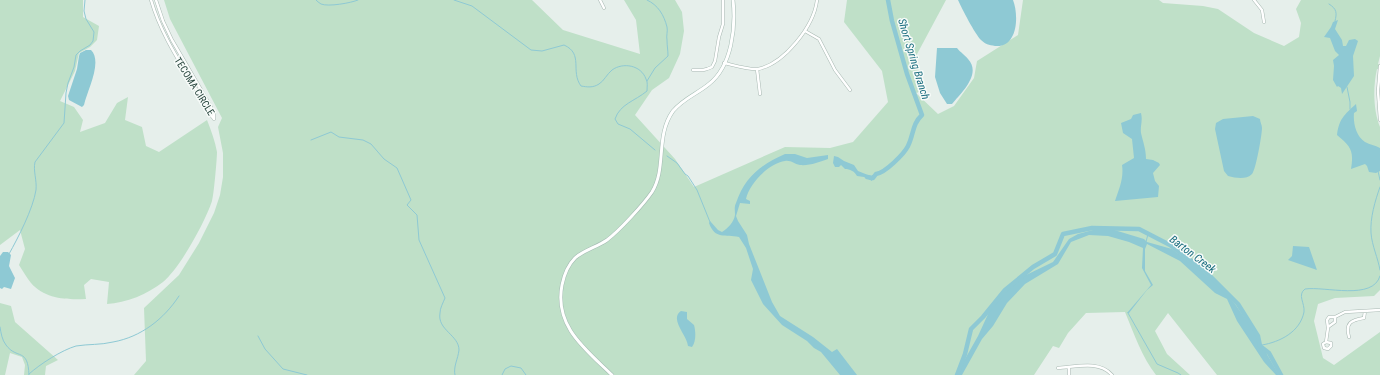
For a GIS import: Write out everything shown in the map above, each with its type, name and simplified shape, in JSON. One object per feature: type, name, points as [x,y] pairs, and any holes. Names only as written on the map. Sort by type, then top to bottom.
[{"type":"street","name":"TECOMA CIRCLE","points":[[151,0],[157,19],[168,42],[214,119],[214,114],[211,107],[170,36],[160,15],[156,0]]},
{"type":"street","points":[[600,0],[604,8]]},
{"type":"street","points":[[693,70],[707,69],[712,67],[715,62],[723,24],[723,0]]},
{"type":"street","points":[[612,375],[583,346],[566,323],[560,302],[565,275],[575,259],[584,252],[600,245],[613,235],[650,194],[657,180],[665,124],[670,116],[688,96],[716,78],[730,49],[733,36],[733,0]]},
{"type":"street","points":[[724,63],[757,70],[771,64],[790,50],[805,31],[816,9],[817,0]]},
{"type":"street","points":[[1254,0],[1262,10],[1264,22]]},
{"type":"street","points":[[805,31],[819,39],[835,70],[850,90]]},
{"type":"street","points":[[166,38],[170,36]]},
{"type":"street","points":[[168,42],[172,40]]},
{"type":"street","points":[[1380,66],[1378,91],[1380,120]]},
{"type":"street","points":[[757,70],[760,94]]},
{"type":"street","points":[[1326,342],[1328,318],[1345,312],[1380,310]]},
{"type":"street","points":[[1349,337],[1347,330],[1350,324],[1354,320],[1364,318],[1365,311]]},
{"type":"street","points":[[1328,328],[1335,322],[1335,316]]},
{"type":"street","points":[[1058,368],[1097,366],[1108,371],[1112,375]]},
{"type":"street","points":[[1069,367],[1069,375]]},
{"type":"green space","points":[[0,0],[83,0],[83,17],[99,26],[97,40],[90,47],[79,53],[75,71],[60,101],[74,107],[83,120],[80,132],[105,123],[117,103],[128,97],[125,120],[142,127],[146,146],[159,152],[207,120],[217,152],[212,201],[209,210],[198,232],[177,266],[163,282],[144,294],[122,302],[107,304],[109,282],[91,279],[84,285],[86,299],[64,299],[50,295],[43,292],[31,283],[19,265],[25,249],[20,230],[0,245]]},
{"type":"green space","points":[[164,0],[532,0],[563,30],[640,54],[636,20],[624,0],[675,0],[682,12],[684,31],[680,54],[669,78],[652,90],[635,115],[675,159],[694,187],[785,147],[830,148],[853,142],[888,102],[882,71],[844,22],[847,0],[946,0],[916,56],[923,91],[916,93],[938,114],[954,106],[974,78],[977,61],[1018,35],[1023,0],[1159,0],[1163,3],[1203,6],[1218,9],[1254,33],[1284,46],[1299,37],[1301,23],[1296,9],[1301,0],[1380,0],[1380,56],[1378,64],[1380,65],[1380,70],[1377,69],[1374,90],[1376,113],[1380,127],[1380,290],[1374,296],[1335,298],[1318,304],[1314,321],[1323,358],[1334,365],[1380,332],[1380,375],[1217,375],[1168,313],[1155,331],[1167,354],[1190,375],[1156,375],[1142,353],[1125,312],[1086,313],[1068,333],[1059,348],[1053,346],[1034,375],[134,375],[146,361],[144,308],[179,275],[199,243],[214,213],[220,195],[223,177],[223,153],[218,127],[222,118],[170,19]]},
{"type":"green space","points":[[0,303],[11,306],[15,322],[58,360],[46,366],[45,375],[24,375],[25,365],[22,357],[10,353],[5,375],[0,375]]},
{"type":"water","points":[[958,0],[1013,0],[1016,22],[1015,29],[1008,42],[1003,45],[995,46],[987,44],[978,37]]},
{"type":"water","points":[[1338,20],[1335,29],[1342,40],[1343,46],[1346,46],[1349,40],[1355,39],[1358,41],[1353,56],[1354,76],[1342,94],[1341,88],[1338,86],[1337,87],[1333,80],[1333,60],[1339,55],[1335,51],[1330,38],[1324,37],[1333,22]]},
{"type":"water","points":[[937,48],[957,48],[967,57],[972,65],[973,71],[969,83],[952,104],[947,104],[940,93],[935,77]]},
{"type":"water","points":[[86,50],[91,50],[94,55],[95,69],[84,105],[82,107],[69,100],[68,96],[77,69],[80,53]]},
{"type":"water","points":[[1356,104],[1357,111],[1354,113],[1354,117],[1357,133],[1365,142],[1380,148],[1380,171],[1376,173],[1369,172],[1365,164],[1351,169],[1352,153],[1346,143],[1337,135],[1339,125],[1343,118]]},
{"type":"water","points":[[1141,113],[1141,133],[1146,159],[1153,160],[1160,165],[1153,173],[1155,181],[1159,186],[1158,197],[1115,201],[1122,179],[1122,165],[1134,158],[1132,139],[1123,133],[1121,123],[1131,119],[1133,115]]},
{"type":"water","points":[[1253,116],[1260,119],[1262,128],[1254,171],[1250,176],[1244,178],[1228,176],[1224,171],[1215,129],[1216,123],[1223,119]]},
{"type":"water","points":[[785,154],[795,154],[807,158],[828,155],[828,159],[807,165],[800,165],[787,161],[779,163],[766,170],[755,181],[748,193],[746,199],[750,201],[750,204],[740,203],[736,216],[747,235],[749,244],[772,302],[780,316],[813,337],[832,352],[837,349],[857,375],[840,375],[821,352],[782,325],[763,304],[751,280],[753,269],[746,248],[739,237],[717,234],[711,228],[709,223],[710,221],[718,230],[722,232],[726,229],[733,220],[735,215],[735,204],[749,179],[761,167]]},
{"type":"water","points":[[834,156],[854,165],[858,171],[873,177],[872,181],[864,177],[857,176],[841,165],[839,167],[835,167],[833,163]]},
{"type":"water","points":[[1111,229],[1172,249],[1202,271],[1222,289],[1235,304],[1253,330],[1279,375],[1276,375],[1264,362],[1237,321],[1227,299],[1215,293],[1180,261],[1147,244],[1145,249],[1145,271],[1153,285],[1147,290],[1129,313],[1127,313],[1151,285],[1142,268],[1143,248],[1108,236],[1089,235],[1071,242],[1058,264],[1025,284],[1007,303],[993,326],[982,339],[962,375],[956,375],[978,336],[989,312],[1003,292],[1024,276],[1053,262],[1069,239],[1078,234],[1093,230]]},
{"type":"water","points":[[1293,246],[1309,247],[1317,270],[1288,260],[1292,256]]},
{"type":"water","points":[[3,252],[8,252],[11,255],[9,266],[15,278],[11,289],[4,287],[2,289],[0,288],[0,256]]},
{"type":"water","points":[[681,311],[687,312],[687,319],[694,325],[695,337],[692,347],[688,346],[678,323],[678,314]]},
{"type":"waterway","points":[[9,254],[32,206],[36,190],[34,169],[35,162],[64,123],[66,93],[76,55],[93,41],[94,32],[86,19],[84,11],[85,0]]},
{"type":"waterway","points":[[316,0],[324,5],[334,5],[358,0]]},
{"type":"waterway","points":[[454,0],[472,6],[531,50],[542,51],[564,45],[570,49],[574,53],[578,80],[581,86],[590,87],[597,85],[601,83],[612,70],[621,66],[631,66],[636,68],[644,74],[647,80],[647,91],[624,106],[617,114],[615,119],[618,124],[630,129],[655,150]]},
{"type":"waterway","points":[[647,0],[657,8],[666,23],[668,56],[655,68],[647,81]]},
{"type":"waterway","name":"Short Spring Branch","points":[[867,177],[873,178],[876,174],[889,167],[903,154],[910,142],[916,122],[922,115],[907,74],[892,21],[888,0]]},
{"type":"waterway","points":[[1329,4],[1336,11],[1335,21]]},
{"type":"waterway","points":[[1347,87],[1350,109]]},
{"type":"waterway","points":[[311,140],[331,132],[339,137],[363,140],[371,144],[384,159],[397,168],[411,200],[407,205],[417,215],[419,240],[445,298],[440,309],[440,319],[442,324],[456,340],[458,345],[459,350],[455,366],[455,375]]},
{"type":"waterway","points":[[667,156],[677,163],[688,176],[697,190],[710,222]]},
{"type":"waterway","points":[[1378,171],[1380,180]]},
{"type":"waterway","points":[[1380,187],[1371,221],[1371,233],[1380,270]]},
{"type":"waterway","name":"Barton Creek","points":[[957,375],[965,354],[971,329],[1005,290],[1033,267],[1055,254],[1063,234],[1092,228],[1139,229],[1170,245],[1206,272],[1238,304],[1258,336],[1260,346],[1269,353],[1281,375]]},
{"type":"waterway","points":[[1146,242],[1148,234]]},
{"type":"waterway","points":[[1262,345],[1282,339],[1298,325],[1304,312],[1301,297],[1305,289],[1347,291],[1358,290],[1368,288],[1376,284],[1380,276]]},
{"type":"waterway","points":[[29,374],[51,358],[70,348],[76,346],[104,344],[133,336],[151,326],[166,312],[179,296]]},
{"type":"waterway","points":[[1128,313],[1157,364],[1181,375]]},
{"type":"waterway","points":[[0,327],[6,345],[14,352],[24,357],[27,361],[29,375]]},
{"type":"waterway","points":[[258,336],[265,349],[283,369],[307,375]]},
{"type":"waterway","points":[[502,375],[505,369],[511,366],[521,368],[526,375]]}]
